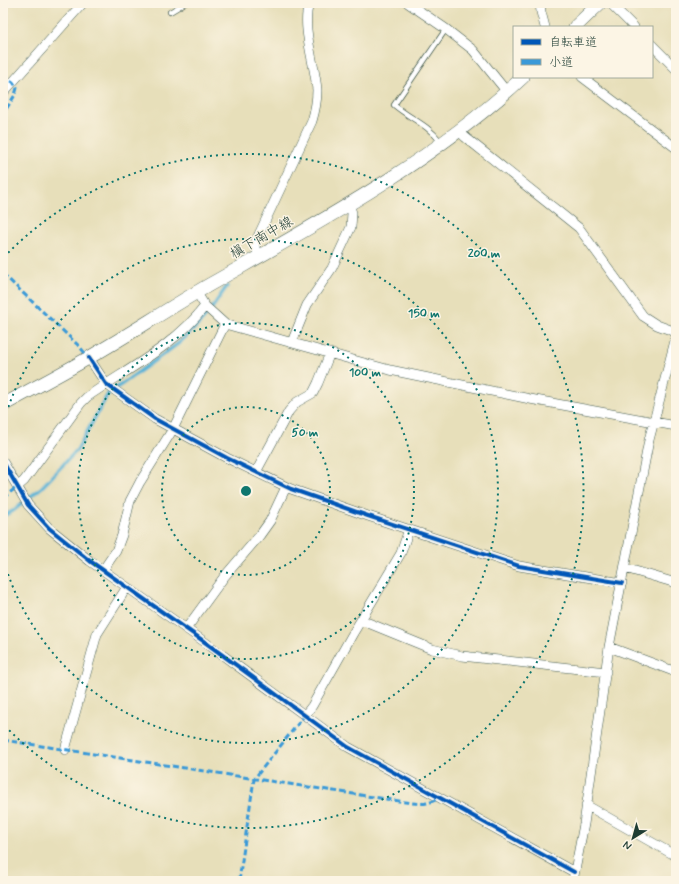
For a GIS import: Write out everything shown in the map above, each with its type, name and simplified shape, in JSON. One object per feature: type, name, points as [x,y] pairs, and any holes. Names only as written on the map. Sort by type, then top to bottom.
[{"type":"main road","points":[[576,26],[600,3]]},
{"type":"main road","name":"槇下南中線","points":[[3,405],[89,358],[379,186],[442,144],[507,92],[522,78]]},
{"type":"street","points":[[3,93],[83,3]]},
{"type":"street","points":[[260,256],[254,245],[312,121],[316,108],[317,92],[306,22],[309,3]]},
{"type":"street","points":[[408,3],[473,50],[507,92]]},
{"type":"street","points":[[540,3],[546,26]]},
{"type":"street","points":[[610,3],[633,26]]},
{"type":"street","points":[[653,46],[676,69]]},
{"type":"street","points":[[583,78],[676,148]]},
{"type":"street","points":[[459,131],[465,138],[579,228],[643,316],[657,325],[676,332]]},
{"type":"street","points":[[292,342],[306,305],[332,268],[351,227],[352,213],[349,204]]},
{"type":"street","points":[[197,293],[205,306],[225,324],[390,370],[576,408],[676,426]]},
{"type":"street","points":[[17,487],[24,481],[81,403],[165,344],[198,316],[205,306]]},
{"type":"street","points":[[103,570],[116,551],[122,535],[130,501],[173,429],[225,324]]},
{"type":"street","points":[[3,462],[28,506],[49,528],[90,561],[348,747],[573,876],[584,824],[609,647],[654,422],[674,358],[676,337]]},
{"type":"street","points":[[256,472],[289,411],[297,402],[313,393],[330,353]]},
{"type":"street","points":[[89,358],[106,384],[120,396],[173,429],[227,458],[286,486],[368,516],[519,566],[622,583]]},
{"type":"street","points":[[186,629],[224,577],[260,535],[270,520],[286,486]]},
{"type":"street","points":[[305,715],[312,706],[401,553],[409,529]]},
{"type":"street","points":[[625,568],[676,583]]},
{"type":"street","points":[[65,750],[97,634],[127,587]]},
{"type":"street","points":[[361,620],[432,649],[462,656],[606,672]]},
{"type":"street","points":[[609,647],[676,672]]},
{"type":"street","points":[[586,805],[676,856]]},
{"type":"lane","points":[[170,12],[185,3]]},
{"type":"lane","points":[[442,144],[426,126],[394,105],[446,29]]},
{"type":"waterway","points":[[3,516],[13,511],[42,487],[77,450],[108,394],[179,343],[210,311],[227,286]]},
{"type":"marked path","points":[[3,81],[8,79],[13,82],[17,88],[15,95],[3,114]]},
{"type":"marked path","points":[[3,274],[79,346],[89,358]]},
{"type":"marked path","points":[[3,498],[17,487]]},
{"type":"marked path","points":[[239,881],[254,779],[305,715]]},
{"type":"marked path","points":[[3,740],[412,803],[427,803],[440,797]]},
{"type":"cycle path","points":[[89,358],[106,384],[155,419],[227,458],[291,489],[519,566],[622,583]]},
{"type":"cycle path","points":[[3,462],[28,505],[49,528],[90,561],[202,640],[348,747],[574,872]]}]
